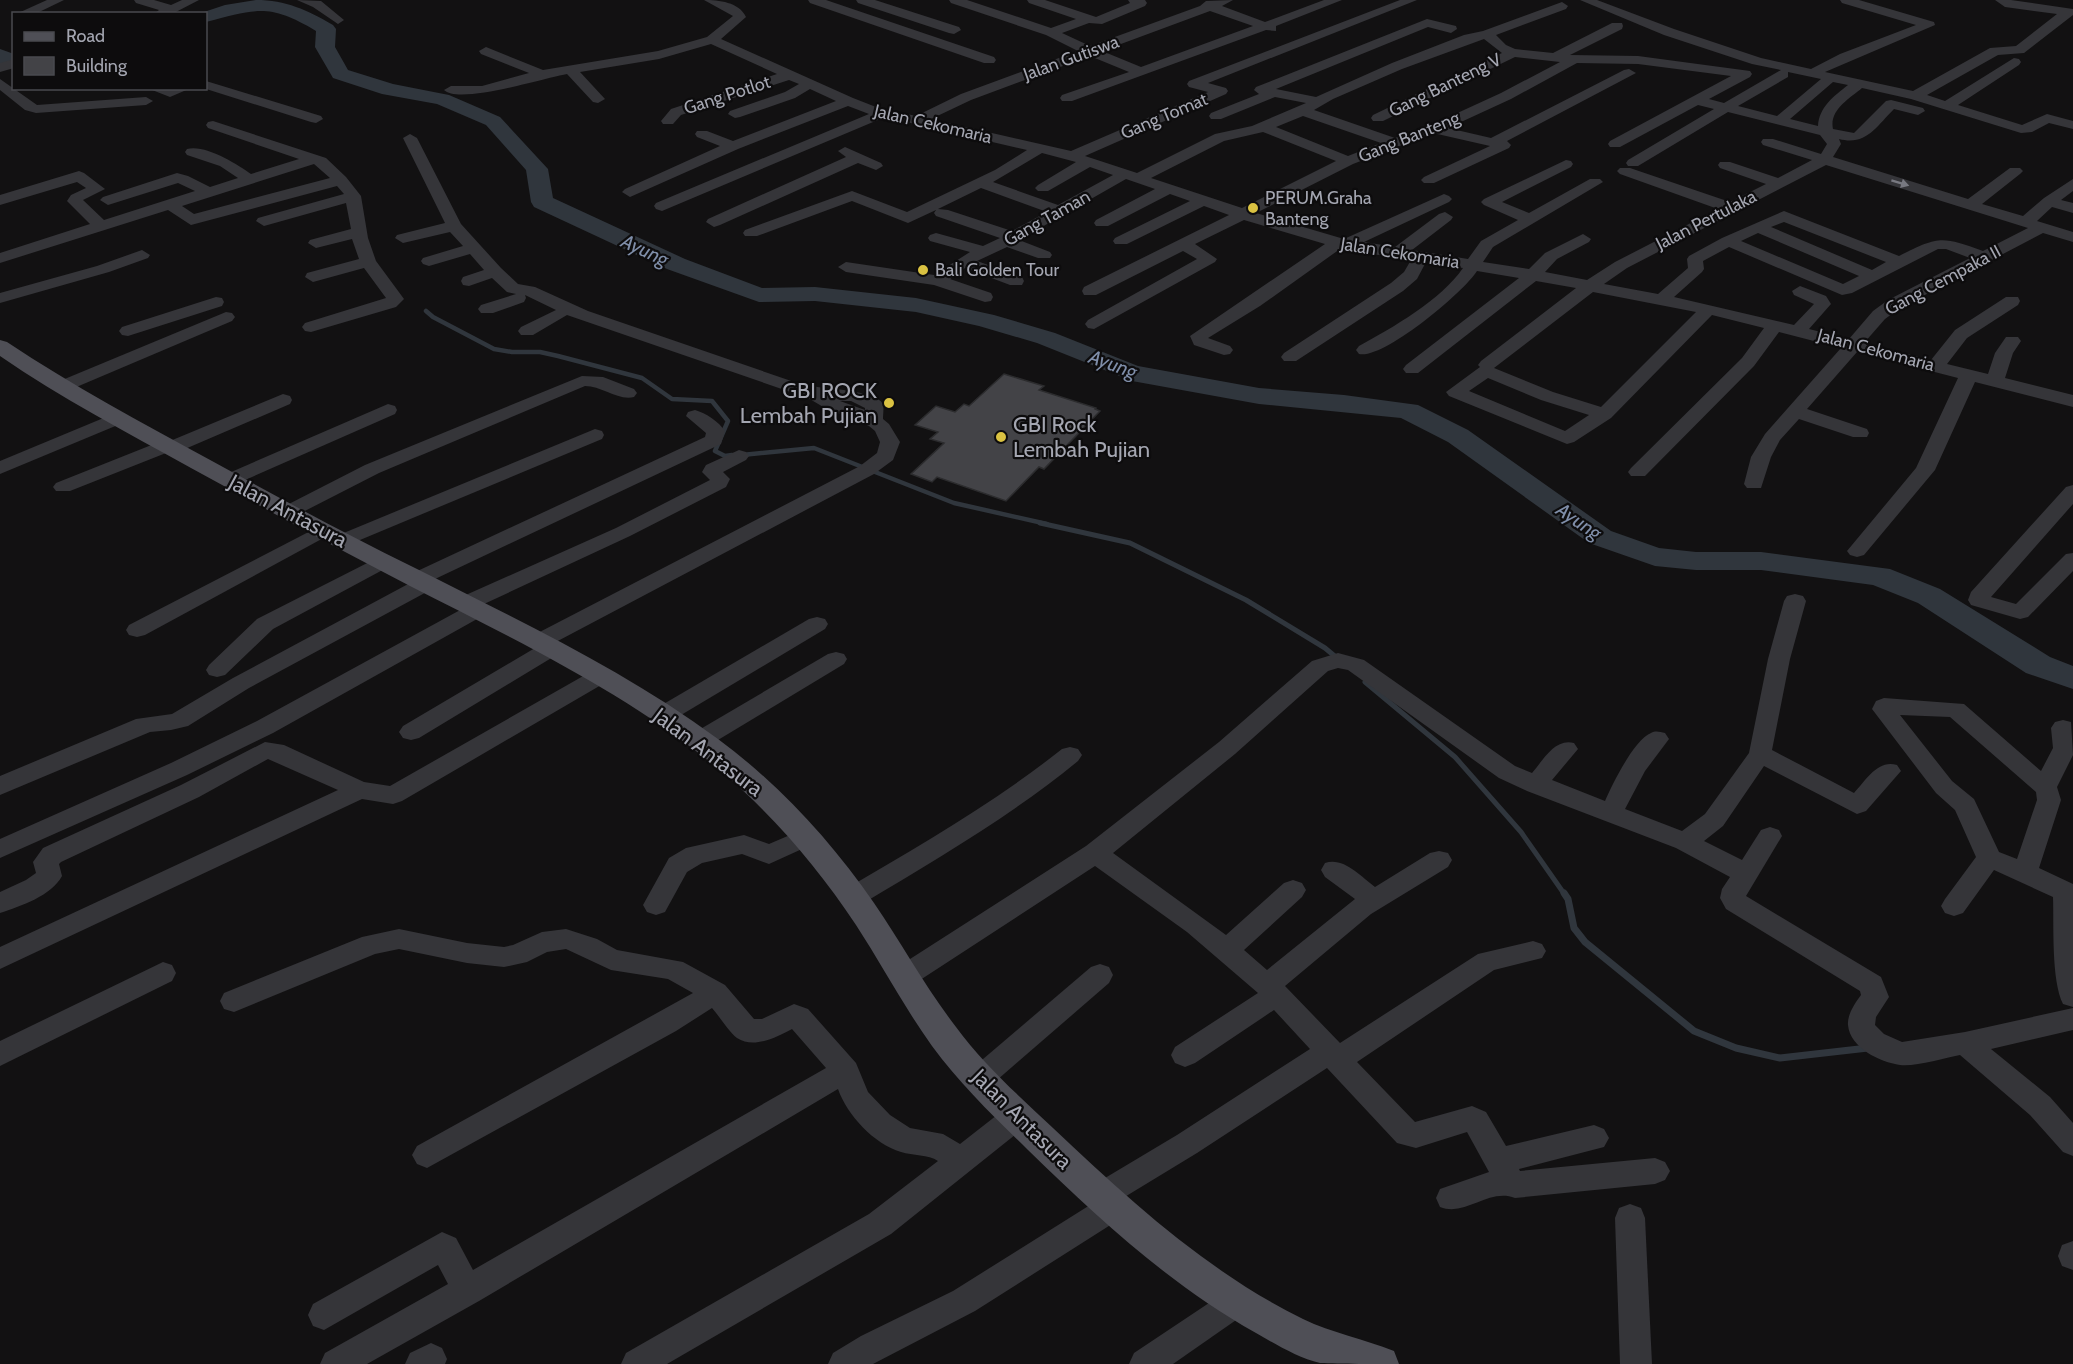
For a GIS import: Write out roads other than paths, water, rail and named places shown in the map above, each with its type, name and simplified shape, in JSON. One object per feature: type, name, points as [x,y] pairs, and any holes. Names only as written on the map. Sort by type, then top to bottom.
[{"type":"main road","name":"Jalan Antasura","points":[[0,346],[61,387],[168,447],[331,536],[473,606],[600,676],[700,740],[730,763],[771,801],[853,897],[946,1039],[979,1079],[1107,1202],[1147,1238],[1278,1326],[1351,1358],[1380,1364]]},
{"type":"street","points":[[25,12],[39,2],[58,0]]},
{"type":"street","points":[[140,0],[166,11],[193,0]]},
{"type":"street","points":[[303,0],[317,4],[338,20]]},
{"type":"street","points":[[451,90],[482,90],[542,74],[659,55],[712,40],[740,15],[710,0]]},
{"type":"street","points":[[727,7],[749,0]]},
{"type":"street","points":[[814,0],[989,60]]},
{"type":"street","points":[[862,0],[954,30]]},
{"type":"street","points":[[955,0],[1051,32],[1141,72]]},
{"type":"street","points":[[1033,0],[1097,21],[1141,3],[1134,0]]},
{"type":"street","points":[[1190,0],[1304,41],[1411,0]]},
{"type":"street","name":"Jalan Gutiswa","points":[[916,122],[966,97],[1227,0]]},
{"type":"street","points":[[1067,98],[1336,0]]},
{"type":"street","points":[[1586,0],[1669,32],[1757,61],[1915,96],[1945,111]]},
{"type":"street","points":[[2001,0],[2005,3],[2071,13]]},
{"type":"street","points":[[1813,73],[1845,57],[1929,25],[1851,1]]},
{"type":"street","name":"Gang Taman","points":[[937,280],[963,262],[1132,176],[1220,138],[1263,127],[1303,111],[1328,96],[1397,66],[1562,6]]},
{"type":"street","points":[[1915,96],[1995,51],[2019,50],[2071,13]]},
{"type":"street","points":[[1051,32],[1088,19]]},
{"type":"street","points":[[1319,102],[1271,94],[1261,90],[1427,23],[1451,29]]},
{"type":"street","points":[[1554,57],[1617,26]]},
{"type":"street","points":[[1486,34],[1501,48],[1513,53],[1575,59],[1638,60],[1745,75],[1615,144]]},
{"type":"street","name":"Jalan Cekomaria","points":[[712,40],[807,85],[882,113],[1072,156],[1241,214],[1341,244],[1472,264],[1662,299],[1776,324],[2073,401]]},
{"type":"street","name":"Gang Tomat","points":[[1072,156],[1221,91],[1196,86],[1195,83],[1304,41]]},
{"type":"street","points":[[1638,60],[1657,48]]},
{"type":"street","points":[[486,51],[542,74]]},
{"type":"street","points":[[1692,66],[1725,51]]},
{"type":"street","name":"Gang Banteng V","points":[[1378,118],[1513,53]]},
{"type":"street","name":"Gang Banteng","points":[[1090,291],[1348,161],[1433,129],[1506,96],[1575,59]]},
{"type":"street","points":[[1945,111],[2014,62]]},
{"type":"street","points":[[571,70],[598,99]]},
{"type":"street","points":[[1494,142],[1629,73]]},
{"type":"street","points":[[1731,208],[1629,167],[1783,74]]},
{"type":"street","name":"Gang Potlot","points":[[668,121],[676,112],[789,75]]},
{"type":"street","points":[[1779,121],[1828,80]]},
{"type":"street","points":[[0,83],[30,107],[36,109],[99,105],[178,90]]},
{"type":"street","points":[[1824,160],[1833,144],[1827,134],[1826,123],[1830,108],[1860,83]]},
{"type":"street","points":[[207,85],[316,120]]},
{"type":"street","points":[[735,114],[790,95],[807,85]]},
{"type":"street","points":[[99,105],[119,90]]},
{"type":"street","points":[[1216,116],[1271,94]]},
{"type":"street","points":[[630,192],[733,146],[848,101]]},
{"type":"street","points":[[1699,101],[1846,138],[1858,136],[1892,104],[1945,111],[2021,129],[2027,129],[2047,118],[2073,125]]},
{"type":"street","points":[[248,112],[265,105]]},
{"type":"street","points":[[1303,111],[1395,144]]},
{"type":"street","points":[[662,206],[882,113]]},
{"type":"street","points":[[230,118],[213,125],[321,161],[341,180],[353,196],[359,232],[368,262],[396,299],[311,327]]},
{"type":"street","points":[[1263,127],[1348,161]]},
{"type":"street","points":[[1430,180],[1504,145],[1433,129]]},
{"type":"street","points":[[702,134],[733,146]]},
{"type":"street","points":[[410,138],[454,226],[515,293],[540,309],[559,314],[582,315]]},
{"type":"street","points":[[819,138],[876,166]]},
{"type":"street","points":[[1768,142],[1824,160],[1865,178],[1970,204],[2073,237]]},
{"type":"street","points":[[751,233],[852,196],[908,218],[1014,166],[1040,148]]},
{"type":"street","points":[[192,153],[225,163],[248,178]]},
{"type":"street","points":[[714,222],[858,158]]},
{"type":"street","points":[[0,258],[313,159]]},
{"type":"street","name":"Jalan Pertulaka","points":[[1486,365],[1590,285],[1652,247],[1824,160]]},
{"type":"street","points":[[1043,188],[1089,162]]},
{"type":"street","points":[[1530,219],[1489,202],[1566,164]]},
{"type":"street","points":[[1970,204],[2015,171]]},
{"type":"street","points":[[1760,192],[1725,172],[1778,183]]},
{"type":"street","points":[[0,200],[79,176],[97,189],[76,198],[75,201],[100,225]]},
{"type":"street","points":[[108,200],[177,178],[206,191]]},
{"type":"street","points":[[168,203],[191,220],[341,180]]},
{"type":"street","points":[[1365,350],[1390,336],[1438,302],[1463,280],[1486,244],[1595,182]]},
{"type":"street","points":[[980,183],[1060,211]]},
{"type":"street","name":"Gang Cempaka II","points":[[1755,484],[1761,457],[1772,438],[1878,315],[1894,304],[1986,258],[2034,224],[2049,201],[2073,184]]},
{"type":"street","points":[[1102,223],[1170,188]]},
{"type":"street","points":[[264,221],[353,196]]},
{"type":"street","points":[[1224,350],[1200,341],[1199,336],[1341,244],[1444,199]]},
{"type":"street","points":[[1121,241],[1203,200]]},
{"type":"street","points":[[2049,201],[2073,208]]},
{"type":"street","points":[[942,213],[1044,255]]},
{"type":"street","points":[[1662,299],[1696,269],[1695,259],[1786,216],[1899,262]]},
{"type":"street","points":[[1399,252],[1445,217]]},
{"type":"street","points":[[403,238],[454,226]]},
{"type":"street","points":[[1758,228],[1873,276]]},
{"type":"street","points":[[315,243],[359,232]]},
{"type":"street","points":[[936,238],[982,252]]},
{"type":"street","points":[[1412,369],[1533,275],[1551,256],[1583,239]]},
{"type":"street","points":[[1728,242],[1838,289],[1846,289],[1935,244],[1942,243],[1986,258]]},
{"type":"street","points":[[1094,324],[1209,259],[1183,244]]},
{"type":"street","points":[[429,261],[473,248]]},
{"type":"street","points":[[0,298],[103,269],[142,255]]},
{"type":"street","points":[[1290,357],[1397,287],[1411,275],[1421,256]]},
{"type":"street","points":[[313,277],[368,262]]},
{"type":"street","points":[[963,262],[1016,281]]},
{"type":"street","points":[[846,267],[937,280],[985,297]]},
{"type":"street","points":[[469,281],[495,272]]},
{"type":"street","points":[[411,732],[484,690],[544,645],[879,462],[886,456],[890,442],[882,427],[874,421],[827,404],[813,394],[582,315],[529,291],[515,293],[487,309]]},
{"type":"street","points":[[1799,330],[1823,304],[1820,300],[1800,291]]},
{"type":"street","points":[[1936,366],[1961,334],[2012,301]]},
{"type":"street","points":[[1604,414],[1547,396],[1486,371],[1455,392],[1566,438],[1604,414],[1708,309]]},
{"type":"street","points":[[61,387],[147,349],[221,310],[125,328],[147,349]]},
{"type":"street","points":[[527,331],[559,314]]},
{"type":"street","points":[[1638,472],[1748,362],[1776,324]]},
{"type":"street","points":[[593,340],[616,326]]},
{"type":"street","points":[[1995,381],[2004,353],[2012,341]]},
{"type":"street","points":[[1857,551],[1925,470],[1969,374]]},
{"type":"street","points":[[288,512],[372,469],[582,381],[597,381],[628,393]]},
{"type":"street","points":[[63,487],[283,400]]},
{"type":"street","points":[[229,480],[388,411]]},
{"type":"street","points":[[1795,411],[1860,433]]},
{"type":"street","points":[[0,786],[144,725],[157,722],[171,724],[180,720],[422,581],[714,440],[716,431],[695,416]]},
{"type":"street","points":[[0,468],[118,418]]},
{"type":"street","points":[[137,630],[331,536],[595,435]]},
{"type":"street","points":[[0,849],[179,769],[265,727],[473,606],[719,483],[720,479],[712,472],[713,469],[739,456]]},
{"type":"street","points":[[2073,491],[1978,599],[2020,612],[2073,559]]},
{"type":"street","points":[[217,670],[265,624],[383,561]]},
{"type":"street","points":[[1685,842],[1714,820],[1760,753],[1779,659],[1795,601]]},
{"type":"street","points":[[663,716],[817,624]]},
{"type":"street","points":[[700,740],[836,659]]},
{"type":"street","points":[[905,976],[1095,853],[1227,748],[1320,666],[1331,661],[1347,661],[1356,665],[1506,772],[1685,842],[1746,874]]},
{"type":"street","points":[[0,903],[43,882],[49,876],[46,862],[52,855],[190,791],[265,750],[276,751],[360,790],[382,795],[395,794],[600,676]]},
{"type":"street","points":[[2025,872],[2049,800],[2045,787],[1956,710],[1889,705],[1882,707],[1944,787],[1965,805],[1989,858],[2070,893],[2068,950],[2073,996]]},
{"type":"street","points":[[2045,787],[2065,748],[2063,728]]},
{"type":"street","points":[[1611,813],[1642,754],[1657,739]]},
{"type":"street","points":[[1535,785],[1566,748]]},
{"type":"street","points":[[1760,753],[1857,805],[1889,771]]},
{"type":"street","points":[[853,897],[1010,800],[1070,754]]},
{"type":"street","points":[[0,959],[360,790]]},
{"type":"street","points":[[1770,836],[1735,889],[1733,898],[1871,985],[1875,997],[1862,1018],[1862,1029],[1866,1036],[1902,1054],[1965,1043],[2073,1019]]},
{"type":"street","points":[[656,905],[678,865],[695,855],[744,844],[769,855],[804,838]]},
{"type":"street","points":[[1095,853],[1196,925],[1272,989],[1407,1134],[1416,1135],[1472,1119],[1476,1121],[1511,1183],[1519,1186],[1655,1171]]},
{"type":"street","points":[[1954,906],[1989,858]]},
{"type":"street","points":[[1185,1055],[1272,989],[1373,899],[1438,860]]},
{"type":"street","points":[[1334,870],[1373,899]]},
{"type":"street","points":[[1227,951],[1293,890]]},
{"type":"street","points":[[234,1000],[371,945],[399,939],[467,953],[504,957],[518,955],[542,942],[566,939],[588,946],[611,960],[674,969],[715,993],[747,1030],[765,1029],[794,1016],[798,1017],[846,1071],[856,1099],[880,1124],[903,1140],[943,1148],[959,1161]]},
{"type":"street","points":[[844,1364],[872,1347],[964,1302],[1187,1144],[1487,961],[1533,951]]},
{"type":"street","points":[[0,1054],[163,972]]},
{"type":"street","points":[[979,1079],[1100,975]]},
{"type":"street","points":[[427,1155],[666,1023],[715,993]]},
{"type":"street","points":[[1965,1043],[2040,1106],[2073,1143]]},
{"type":"street","points":[[336,1364],[468,1291],[693,1157],[846,1071]]},
{"type":"street","points":[[637,1364],[880,1224],[1016,1117]]},
{"type":"street","points":[[1451,1198],[1503,1170],[1594,1138]]},
{"type":"street","points":[[1630,1218],[1635,1364]]},
{"type":"street","points":[[324,1315],[441,1246],[446,1248],[468,1291]]},
{"type":"street","points":[[1145,1364],[1238,1301]]},
{"type":"waterway","name":"Ayung","points":[[207,16],[258,5],[279,6],[299,13],[326,29],[325,47],[340,74],[389,90],[442,99],[493,121],[537,169],[542,202],[676,264],[759,295],[815,294],[916,305],[985,320],[1046,338],[1132,373],[1259,396],[1408,411],[1458,436],[1600,537],[1655,557],[1696,561],[1761,561],[1879,576],[1929,596],[2038,665],[2073,678]]},
{"type":"waterway","name":"Ayung","points":[[0,55],[12,61]]},
{"type":"waterway","points":[[426,311],[433,317],[494,349],[512,352],[540,352],[558,356],[642,378],[672,399],[712,401],[728,421],[715,451],[725,456],[732,455]]},
{"type":"waterway","points":[[742,455],[814,448],[954,503],[1047,524]]},
{"type":"waterway","points":[[1040,523],[1130,543],[1246,600],[1325,648],[1337,658]]},
{"type":"waterway","points":[[1365,682],[1455,757],[1521,832],[1565,895]]},
{"type":"waterway","points":[[1564,893],[1568,899],[1574,928],[1585,942],[1694,1031],[1736,1048],[1780,1058],[1868,1048]]},
{"type":"place","name":"PERUM.Graha Banteng","points":[[1253,208]]},
{"type":"place","name":"Bali Golden Tour","points":[[923,270]]},
{"type":"place","name":"GBI ROCK Lembah Pujian","points":[[889,403]]},
{"type":"place","name":"GBI Rock Lembah Pujian","points":[[1001,437]]}]
